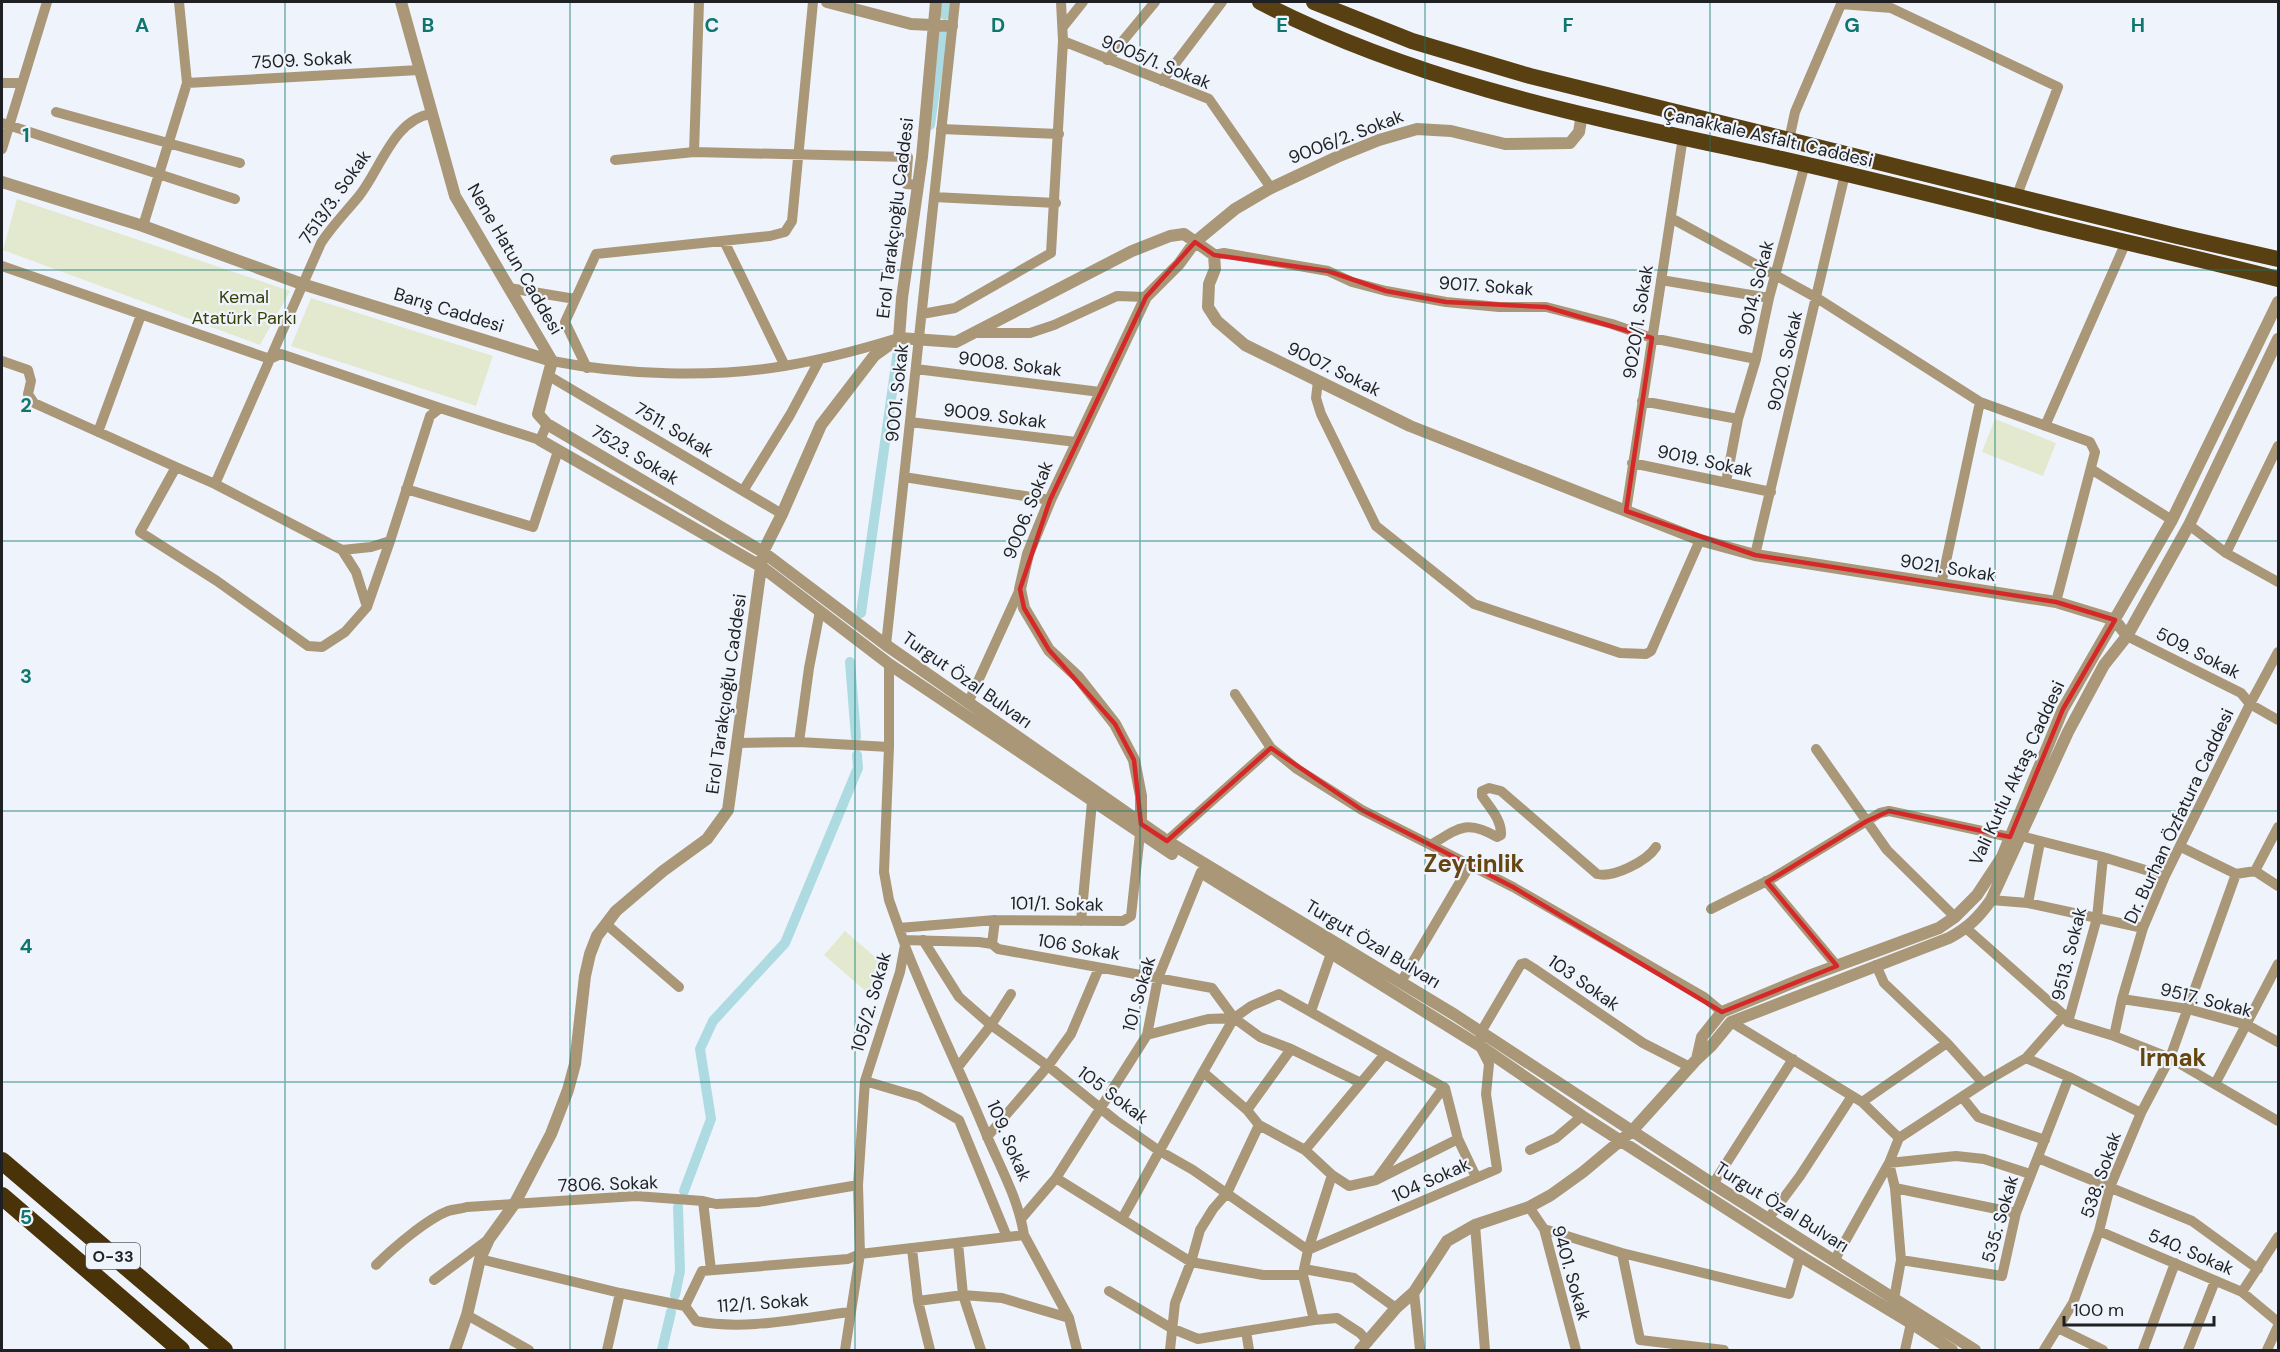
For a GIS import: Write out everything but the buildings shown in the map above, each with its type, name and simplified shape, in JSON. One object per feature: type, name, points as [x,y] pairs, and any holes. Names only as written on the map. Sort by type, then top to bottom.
[{"type":"highway","name":"Çanakkale Asfaltı Caddesi","points":[[1260,2],[1310,28],[1407,65],[1582,114],[1805,164],[2278,279]]},
{"type":"highway","name":"Çanakkale Asfaltı Caddesi","points":[[1314,2],[1412,41],[1530,76],[2278,259]]},
{"type":"highway","name":"O-33","points":[[2,1161],[224,1350]]},
{"type":"highway","name":"O-33","points":[[2,1196],[181,1350]]},
{"type":"street","points":[[2,149],[5,124],[22,83],[47,2]]},
{"type":"street","points":[[143,226],[187,84],[179,2]]},
{"type":"street","name":"Nene Hatun Caddesi","points":[[401,2],[456,196],[552,361]]},
{"type":"street","points":[[694,152],[699,2]]},
{"type":"street","points":[[587,368],[565,322],[596,254],[770,236],[785,232],[792,221],[813,2]]},
{"type":"street","points":[[827,2],[911,24],[952,26]]},
{"type":"street","name":"Erol Tarakçıoğlu Caddesi","points":[[455,1350],[467,1315],[480,1259],[489,1239],[515,1203],[551,1134],[568,1090],[575,1064],[585,976],[597,936],[615,911],[707,838],[728,810],[763,552],[821,425],[874,356],[899,338],[902,298],[918,185],[936,2]]},
{"type":"street","name":"9001. Sokak","points":[[886,645],[955,2]]},
{"type":"street","points":[[922,314],[955,308],[1051,253],[1056,203],[1063,41],[1061,2]]},
{"type":"street","points":[[1063,27],[1083,2]]},
{"type":"street","points":[[1107,60],[1155,2]]},
{"type":"street","points":[[1162,81],[1222,2]]},
{"type":"street","points":[[1789,140],[1795,111],[1842,3],[1891,8],[2058,87],[2017,195]]},
{"type":"street","name":"9005/1. Sokak","points":[[1063,41],[1209,99],[1271,188]]},
{"type":"street","name":"7509. Sokak","points":[[187,84],[419,70]]},
{"type":"street","points":[[2,83],[22,83]]},
{"type":"street","points":[[56,112],[240,163]]},
{"type":"street","name":"7513/3. Sokak","points":[[215,484],[321,243],[331,227],[358,197],[408,123],[420,116],[431,114]]},
{"type":"street","name":"9006/2. Sokak","points":[[1146,297],[1179,264],[1195,242],[1235,209],[1271,188],[1337,156],[1418,129],[1451,130],[1505,144],[1570,143],[1579,132],[1582,114]]},
{"type":"street","points":[[5,124],[234,199]]},
{"type":"street","points":[[941,129],[1059,134]]},
{"type":"street","name":"9020/1. Sokak","points":[[1626,511],[1683,137]]},
{"type":"street","points":[[615,159],[694,152],[908,157],[906,184],[918,185]]},
{"type":"street","name":"9014. Sokak","points":[[1726,482],[1738,419],[1756,359],[1769,298],[1805,164]]},
{"type":"street","name":"9020. Sokak","points":[[1755,555],[1845,174]]},
{"type":"street","name":"Barış Caddesi","points":[[2,182],[143,226],[302,284],[552,361],[587,368],[738,372],[820,359],[899,338]]},
{"type":"street","points":[[934,197],[1056,203]]},
{"type":"street","points":[[1671,218],[1817,298],[1980,402],[2090,442],[2095,452],[2055,602]]},
{"type":"street","points":[[899,338],[956,342],[1132,251],[1170,236],[1184,234],[1214,255]]},
{"type":"street","points":[[724,241],[785,366]]},
{"type":"street","points":[[2045,426],[2126,242]]},
{"type":"street","name":"9017. Sokak","points":[[1214,255],[1224,253],[1328,271],[1352,282],[1386,291],[1446,302],[1499,307],[1546,307],[1611,324],[1652,338],[1756,359]]},
{"type":"street","name":"9007. Sokak","points":[[1214,255],[1215,268],[1209,284],[1208,307],[1217,321],[1245,345],[1410,426],[1700,540],[1755,555]]},
{"type":"street","points":[[2,266],[270,359],[281,354],[540,440],[547,424],[538,414],[552,361]]},
{"type":"street","points":[[1661,280],[1769,298]]},
{"type":"street","points":[[509,288],[575,299]]},
{"type":"street","points":[[977,333],[1030,333],[1054,325],[1117,296],[1146,297]]},
{"type":"street","name":"9006. Sokak","points":[[1141,829],[1141,796],[1134,760],[1115,724],[1078,677],[1049,650],[1023,608],[1020,589],[1028,554],[1050,500],[1146,297]]},
{"type":"street","name":"Vali Kutlu Aktaş Caddesi","points":[[1364,1346],[1396,1308],[1414,1292],[1447,1241],[1475,1225],[1530,1207],[1582,1173],[1632,1131],[1694,1063],[1713,1046],[1731,1022],[1949,938],[1966,929],[1991,900],[2063,710],[2172,520],[2278,302]]},
{"type":"street","points":[[98,432],[141,315]]},
{"type":"street","name":"Vali Kutlu Aktaş Caddesi","points":[[1694,1063],[1701,1037],[1722,1012],[1837,966],[1924,936],[1955,917],[1977,894],[2015,836],[2103,665],[2127,636],[2188,525],[2278,339]]},
{"type":"street","points":[[743,491],[790,416],[820,359]]},
{"type":"street","points":[[2,360],[28,370],[31,381],[28,394],[34,403],[215,484],[342,550],[356,572],[367,607]]},
{"type":"street","name":"9008. Sokak","points":[[916,369],[1100,392]]},
{"type":"street","name":"7511. Sokak","points":[[549,376],[782,514]]},
{"type":"street","points":[[1318,381],[1316,398],[1321,414],[1376,526],[1474,604],[1620,653],[1646,654],[1651,651],[1700,540]]},
{"type":"street","points":[[1642,401],[1738,419]]},
{"type":"street","points":[[1941,585],[1980,402]]},
{"type":"street","points":[[176,467],[140,532],[217,581],[308,646],[322,647],[345,632],[367,607],[430,416],[440,408]]},
{"type":"street","name":"9009. Sokak","points":[[910,422],[1076,442]]},
{"type":"street","name":"7523. Sokak","points":[[547,424],[763,552]]},
{"type":"street","name":"Turgut Özal Bulvarı","points":[[540,440],[762,567],[889,664],[1092,802],[1167,841],[1333,948],[1582,1116],[1952,1350]]},
{"type":"street","points":[[2226,553],[2278,446]]},
{"type":"street","points":[[406,489],[533,527],[558,450]]},
{"type":"street","name":"9019. Sokak","points":[[1632,463],[1771,492]]},
{"type":"street","points":[[2091,469],[2172,520]]},
{"type":"street","points":[[904,477],[1050,500]]},
{"type":"street","points":[[2188,525],[2226,553],[2278,582]]},
{"type":"street","points":[[342,550],[370,547],[390,541]]},
{"type":"street","name":"Turgut Özal Bulvarı","points":[[763,552],[886,645],[1201,872],[1333,948],[1401,982],[1975,1350]]},
{"type":"street","name":"9021. Sokak","points":[[1755,555],[2055,602],[2115,620]]},
{"type":"street","points":[[968,703],[1020,589]]},
{"type":"street","points":[[799,742],[820,611]]},
{"type":"street","points":[[2115,620],[2127,636]]},
{"type":"street","name":"509. Sokak","points":[[2127,636],[2241,693],[2250,704],[2278,720]]},
{"type":"street","points":[[886,645],[889,664]]},
{"type":"street","name":"Dr. Burhan Özfatura Caddesi","points":[[2114,1036],[2122,999],[2143,928],[2165,876],[2250,704],[2275,666],[2278,652]]},
{"type":"street","name":"105/2. Sokak","points":[[845,1350],[860,1254],[858,1185],[865,1081],[900,972],[904,943],[889,900],[884,872],[889,747],[889,664]]},
{"type":"street","points":[[1235,694],[1270,748],[1297,769],[1362,810],[1513,887],[1694,991],[1722,1012]]},
{"type":"street","points":[[737,743],[799,742],[889,747]]},
{"type":"street","points":[[1167,841],[1270,748]]},
{"type":"street","points":[[1816,749],[1887,850],[1966,929],[2066,1018],[2170,1058],[2278,1121]]},
{"type":"street","points":[[1431,845],[1452,832],[1470,826],[1480,827],[1497,837],[1501,835],[1502,827],[1482,796],[1482,791],[1489,788],[1501,791],[1597,874],[1615,874],[1652,853],[1656,847]]},
{"type":"street","points":[[1081,921],[1092,802]]},
{"type":"street","points":[[1711,909],[1766,881],[1880,813],[1890,811],[2015,836],[2103,857],[2165,876]]},
{"type":"street","points":[[2256,871],[2278,827]]},
{"type":"street","name":"101/1. Sokak","points":[[899,928],[995,920],[1123,921],[1131,916],[1141,829]]},
{"type":"street","points":[[2028,903],[2040,842]]},
{"type":"street","points":[[2181,847],[2236,874],[2256,871],[2278,886]]},
{"type":"street","name":"9513. Sokak","points":[[2066,1018],[2097,918],[2103,857]]},
{"type":"street","points":[[1401,982],[1470,865]]},
{"type":"street","name":"101 Sokak","points":[[1021,1219],[1056,1178],[1148,1035],[1158,978],[1201,872]]},
{"type":"street","name":"538. Sokak","points":[[2044,1350],[2073,1303],[2099,1231],[2110,1187],[2141,1113],[2170,1058],[2236,874]]},
{"type":"street","points":[[1766,881],[1837,966]]},
{"type":"street","points":[[1991,900],[2028,903],[2143,928]]},
{"type":"street","points":[[992,944],[995,920]]},
{"type":"street","points":[[606,924],[680,987]]},
{"type":"street","name":"106 Sokak","points":[[904,943],[923,940],[992,944],[998,949],[1212,988],[1234,1018],[1260,1037],[1291,1049],[1361,1083]]},
{"type":"street","name":"105 Sokak","points":[[923,940],[959,997],[991,1025],[1158,1150],[1193,1170],[1308,1250]]},
{"type":"street","name":"109. Sokak","points":[[904,943],[987,1137],[1008,1179],[1024,1234],[1069,1318],[1077,1350]]},
{"type":"street","points":[[1311,1011],[1333,948]]},
{"type":"street","name":"103 Sokak","points":[[1480,1032],[1521,964],[1525,963],[1643,1043],[1694,1063]]},
{"type":"street","points":[[2215,1084],[2278,964]]},
{"type":"street","points":[[1876,965],[1884,982],[1947,1043],[1983,1083]]},
{"type":"street","points":[[987,1137],[1048,1066],[1071,1034],[1100,968]]},
{"type":"street","points":[[958,1066],[991,1025],[1011,994]]},
{"type":"street","points":[[1122,1219],[1158,1150],[1234,1018],[1251,1006],[1279,994],[1444,1088],[1458,1138],[1476,1177]]},
{"type":"street","name":"9517. Sokak","points":[[2122,999],[2188,1009],[2247,1025],[2278,1042]]},
{"type":"street","points":[[1148,1035],[1208,1019],[1234,1018]]},
{"type":"street","points":[[1834,1260],[1889,1163],[1899,1138],[1983,1083],[2026,1059],[2066,1018]]},
{"type":"street","points":[[1731,1022],[1857,1099],[1899,1138]]},
{"type":"street","points":[[1480,1032],[1480,1046]]},
{"type":"street","points":[[1768,1219],[1857,1099],[1947,1043]]},
{"type":"street","name":"104 Sokak","points":[[1308,1250],[1497,1169],[1486,1094],[1489,1064],[1480,1046]]},
{"type":"street","points":[[1247,1110],[1291,1049]]},
{"type":"street","points":[[1305,1150],[1385,1054]]},
{"type":"street","points":[[1713,1184],[1793,1059]]},
{"type":"street","points":[[2026,1059],[2069,1077],[2141,1113]]},
{"type":"street","points":[[1203,1072],[1247,1110],[1259,1125],[1305,1150],[1332,1175],[1349,1186],[1376,1180],[1458,1138]]},
{"type":"street","name":"535. Sokak","points":[[1901,1260],[2001,1276],[2016,1213],[2069,1077]]},
{"type":"street","points":[[865,1081],[919,1097],[959,1120],[1007,1237]]},
{"type":"street","points":[[1376,1180],[1444,1088]]},
{"type":"street","points":[[1962,1097],[1978,1117],[2045,1140]]},
{"type":"street","points":[[1530,1150],[1556,1138],[1582,1116]]},
{"type":"street","points":[[1170,1350],[1175,1303],[1191,1262],[1200,1230],[1213,1209],[1227,1193],[1259,1125]]},
{"type":"street","points":[[1889,1163],[1956,1156],[1984,1159],[2030,1174]]},
{"type":"street","points":[[2038,1158],[2192,1221],[2258,1269]]},
{"type":"street","points":[[1889,1163],[1895,1188],[1901,1260],[1894,1299]]},
{"type":"street","points":[[1314,1320],[1303,1272],[1332,1175]]},
{"type":"street","points":[[1056,1178],[1191,1262],[1263,1275],[1303,1272],[1354,1278],[1396,1308]]},
{"type":"street","name":"7806. Sokak","points":[[376,1265],[389,1252],[431,1221],[448,1211],[467,1207],[636,1196],[716,1204],[758,1202],[858,1185]]},
{"type":"street","points":[[1895,1188],[2016,1213]]},
{"type":"street","points":[[703,1201],[711,1270]]},
{"type":"street","name":"9401. Sokak","points":[[1530,1207],[1544,1229],[1576,1350]]},
{"type":"street","points":[[1475,1225],[1485,1350]]},
{"type":"street","points":[[1544,1229],[1622,1253],[1789,1294],[1800,1256]]},
{"type":"street","name":"540. Sokak","points":[[2099,1231],[2242,1292],[2278,1237]]},
{"type":"street","points":[[480,1259],[620,1293],[685,1306],[702,1271],[848,1259],[860,1254],[1024,1234]]},
{"type":"street","points":[[434,1280],[489,1239]]},
{"type":"street","points":[[958,1243],[963,1295],[981,1350]]},
{"type":"street","points":[[912,1249],[918,1301],[930,1350]]},
{"type":"street","points":[[1622,1253],[1642,1345],[1724,1350]]},
{"type":"street","points":[[2143,1350],[2175,1263]]},
{"type":"street","points":[[2188,1350],[2215,1281]]},
{"type":"street","points":[[1109,1291],[1171,1328],[1198,1339],[1337,1318],[1360,1333],[1364,1346]]},
{"type":"street","points":[[1414,1292],[1420,1350]]},
{"type":"street","points":[[2242,1292],[2278,1324],[2267,1350]]},
{"type":"street","points":[[607,1350],[620,1293]]},
{"type":"street","points":[[918,1301],[963,1295],[1002,1299],[1069,1318]]},
{"type":"street","name":"112/1. Sokak","points":[[685,1306],[696,1321],[712,1324],[744,1324],[850,1312]]},
{"type":"street","points":[[467,1315],[529,1350]]},
{"type":"street","points":[[1905,1350],[1911,1323]]},
{"type":"street","points":[[2058,1328],[2103,1350]]},
{"type":"street","points":[[1246,1331],[1249,1350]]},
{"type":"highlighted area","points":[[1195,242],[1214,255],[1328,271],[1386,291],[1446,302],[1546,307],[1652,338],[1626,511],[1755,555],[2056,602],[2115,620],[2063,709],[2010,837],[1889,811],[1867,821],[1767,882],[1837,966],[1722,1012],[1513,887],[1362,810],[1271,748],[1167,841],[1141,824],[1134,760],[1115,724],[1049,650],[1024,608],[1020,589],[1050,500],[1146,297]]},
{"type":"green space","name":"Kemal Atatürk Parkı","points":[[17,199],[290,291],[260,345],[3,250]]},
{"type":"green space","name":"Kemal Atatürk Parkı","points":[[311,298],[493,356],[476,406],[291,346]]},
{"type":"green space","points":[[1995,419],[2056,443],[2043,476],[1982,452]]},
{"type":"green space","points":[[845,931],[890,970],[869,994],[824,955]]},
{"type":"waterway","points":[[945,15],[947,2]]},
{"type":"waterway","points":[[930,125],[943,33]]},
{"type":"waterway","points":[[861,613],[898,350]]},
{"type":"waterway","points":[[850,662],[856,737]]},
{"type":"waterway","points":[[684,1191],[711,1119],[700,1049],[713,1021],[785,943],[858,768],[857,755]]},
{"type":"waterway","points":[[675,1295],[680,1271],[678,1207]]},
{"type":"waterway","points":[[662,1350],[671,1312]]},
{"type":"district","name":"Zeytinlik","points":[[1474,863]]},
{"type":"district","name":"Irmak","points":[[2173,1057]]}]
